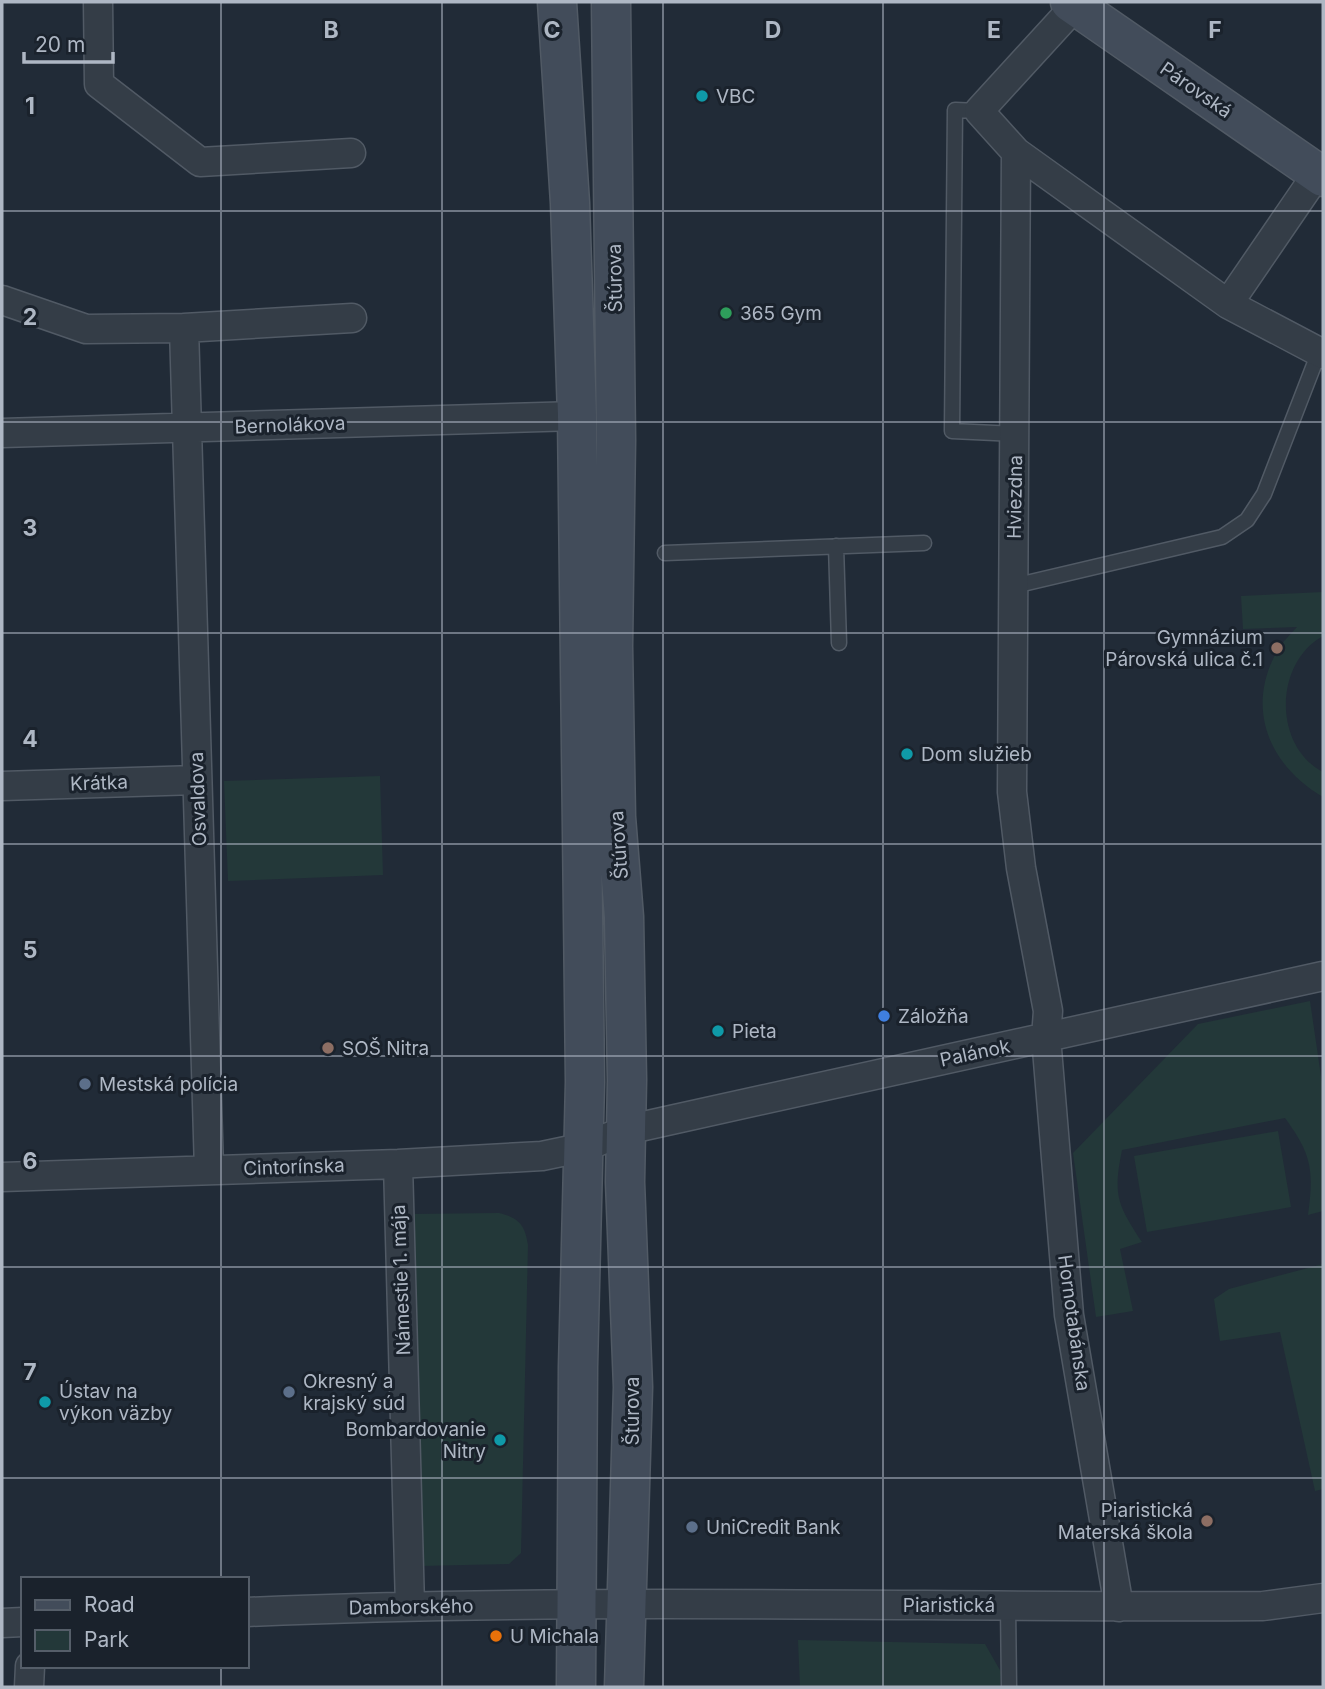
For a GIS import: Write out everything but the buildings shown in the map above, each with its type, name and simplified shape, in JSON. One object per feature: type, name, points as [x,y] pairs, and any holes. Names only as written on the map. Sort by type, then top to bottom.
[{"type":"main road","name":"Štúrova","points":[[557,2],[570,203],[577,416],[585,1147],[575,1605],[576,1687]]},
{"type":"main road","name":"Štúrova","points":[[611,2],[616,426],[612,646],[616,817],[624,917],[625,1182],[633,1387],[624,1687]]},
{"type":"main road","name":"Párovská","points":[[1072,4],[1320,176]]},
{"type":"street","points":[[98,2],[99,84],[200,162],[351,153]]},
{"type":"street","points":[[1072,4],[979,111],[1016,152],[1228,304],[1321,353]]},
{"type":"street","name":"Hviezdna","points":[[1016,152],[1012,792],[1021,868],[1048,1012],[1046,1037]]},
{"type":"street","points":[[1228,304],[1320,176]]},
{"type":"street","points":[[2,300],[86,329],[184,328],[352,318]]},
{"type":"street","name":"Osvaldova","points":[[184,328],[209,1170]]},
{"type":"street","name":"Bernolákova","points":[[2,433],[577,416]]},
{"type":"street","name":"Krátka","points":[[2,786],[197,780]]},
{"type":"street","name":"Palánok","points":[[585,1147],[626,1130],[1323,976]]},
{"type":"street","name":"Hornotabánska","points":[[1046,1037],[1069,1315],[1119,1606]]},
{"type":"street","name":"Cintorínska","points":[[2,1177],[398,1164],[542,1156],[585,1147]]},
{"type":"street","name":"Námestie 1. mája","points":[[398,1164],[410,1606]]},
{"type":"street","name":"Piaristická","points":[[575,1605],[1263,1606],[1323,1598]]},
{"type":"street","name":"Damborského","points":[[248,1612],[410,1606],[575,1605]]},
{"type":"street","points":[[2,1623],[21,1622]]},
{"type":"street","points":[[29,1687],[30,1668]]},
{"type":"lane","points":[[979,111],[955,110],[952,431],[1016,433]]},
{"type":"lane","points":[[1014,586],[1222,537],[1247,520],[1264,494],[1321,353]]},
{"type":"lane","points":[[665,553],[924,543]]},
{"type":"lane","points":[[836,547],[839,643]]},
{"type":"lane","points":[[1008,1606],[1009,1687]]},
{"type":"green space","points":[[1323,592],[1323,636],[1307,649],[1295,665],[1288,684],[1286,704],[1288,725],[1295,744],[1307,760],[1323,772],[1323,797],[1304,784],[1276,751],[1267,732],[1263,712],[1263,691],[1269,670],[1279,648],[1297,627],[1243,629],[1241,596]]},
{"type":"green space","points":[[380,776],[383,875],[228,881],[224,781]]},
{"type":"green space","points":[[1310,1001],[1323,1090],[1323,1211],[1308,1215],[1311,1186],[1309,1164],[1301,1142],[1285,1118],[1122,1150],[1118,1178],[1119,1199],[1142,1242],[1120,1249],[1133,1311],[1096,1317],[1073,1153],[1198,1024]]},
{"type":"green space","points":[[1278,1131],[1291,1207],[1147,1232],[1134,1156]]},
{"type":"green space","points":[[499,1213],[520,1223],[528,1245],[521,1553],[509,1564],[420,1566],[412,1214]]},
{"type":"green space","points":[[1323,1264],[1323,1489],[1315,1491],[1280,1332],[1220,1341],[1214,1299],[1229,1289]]},
{"type":"green space","points":[[798,1640],[985,1644],[1001,1672],[1000,1687],[800,1687]]},
{"type":"place","name":"VBC","points":[[702,96]]},
{"type":"place","name":"365 Gym","points":[[726,313]]},
{"type":"place","name":"Gymnázium Párovská ulica č.1","points":[[1277,648]]},
{"type":"place","name":"Dom služieb","points":[[907,754]]},
{"type":"place","name":"Záložňa","points":[[884,1016]]},
{"type":"place","name":"Pieta","points":[[718,1031]]},
{"type":"place","name":"SOŠ Nitra","points":[[328,1048]]},
{"type":"place","name":"Mestská polícia","points":[[85,1084]]},
{"type":"place","name":"Okresný a krajský súd","points":[[289,1392]]},
{"type":"place","name":"Ústav na výkon väzby","points":[[45,1402]]},
{"type":"place","name":"Bombardovanie Nitry","points":[[500,1440]]},
{"type":"place","name":"Piaristická Materská škola","points":[[1207,1521]]},
{"type":"place","name":"UniCredit Bank","points":[[692,1527]]},
{"type":"place","name":"U Michala","points":[[496,1636]]}]
